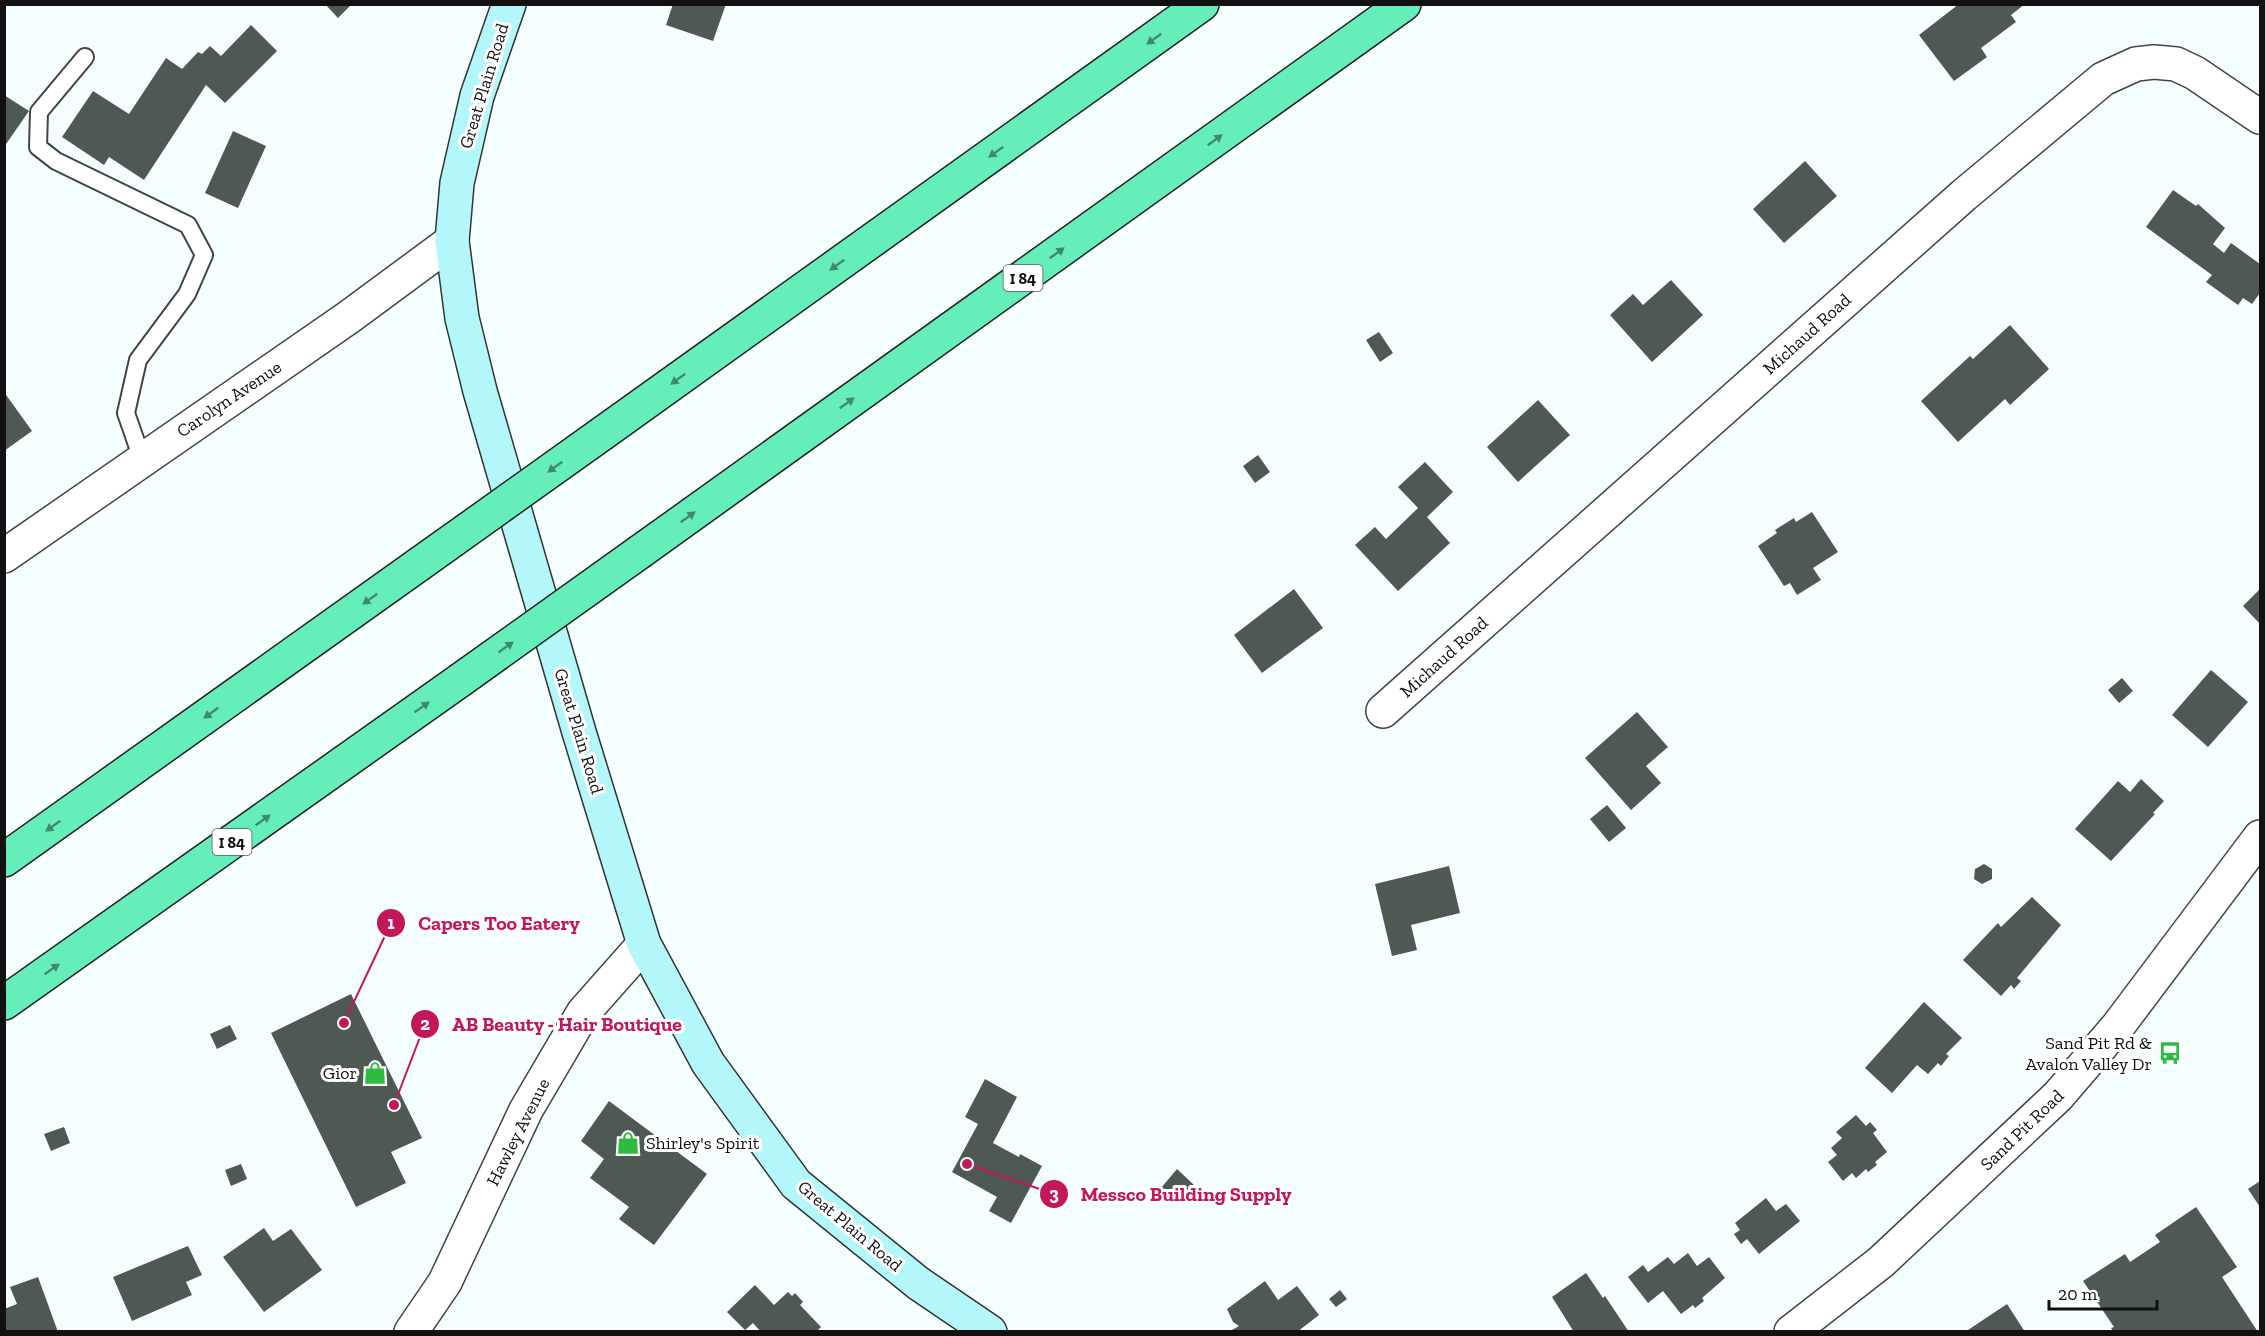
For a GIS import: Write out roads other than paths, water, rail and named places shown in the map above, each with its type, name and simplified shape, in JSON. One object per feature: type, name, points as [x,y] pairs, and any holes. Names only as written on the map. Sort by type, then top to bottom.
[{"type":"highway","points":[[4,861],[1202,4]]},
{"type":"highway","name":"I 84","points":[[4,1003],[459,681],[1404,4]]},
{"type":"main road","name":"Great Plain Road","points":[[509,4],[477,96],[457,183],[453,241],[462,318],[480,391],[579,732],[644,944],[708,1063],[796,1184],[918,1283],[990,1332]]},
{"type":"street","name":"Michaud Road","points":[[1383,711],[1964,195],[2103,79],[2136,64],[2154,62],[2176,64],[2195,73],[2260,117]]},
{"type":"street","name":"Carolyn Avenue","points":[[4,556],[349,317],[453,241]]},
{"type":"street","name":"Sand Pit Road","points":[[1791,1332],[1881,1262],[2058,1096],[2118,1026],[2260,837]]},
{"type":"street","name":"Hawley Avenue","points":[[411,1332],[445,1282],[526,1110],[583,1013],[644,944]]},
{"type":"lane","points":[[85,57],[39,112],[38,147],[56,161],[188,225],[204,255],[187,294],[138,360],[126,413],[142,459]]},
{"type":"place","name":"Capers Too Eatery","points":[[344,1023]]},
{"type":"place","name":"Sand Pit Rd & Avalon Valley Dr","points":[[2170,1053]]},
{"type":"place","name":"Gior","points":[[375,1073]]},
{"type":"place","name":"AB Beauty - Hair Boutique","points":[[394,1105]]},
{"type":"place","name":"Shirley's Spirit","points":[[628,1143]]},
{"type":"place","name":"Messco Building Supply","points":[[967,1164]]}]
